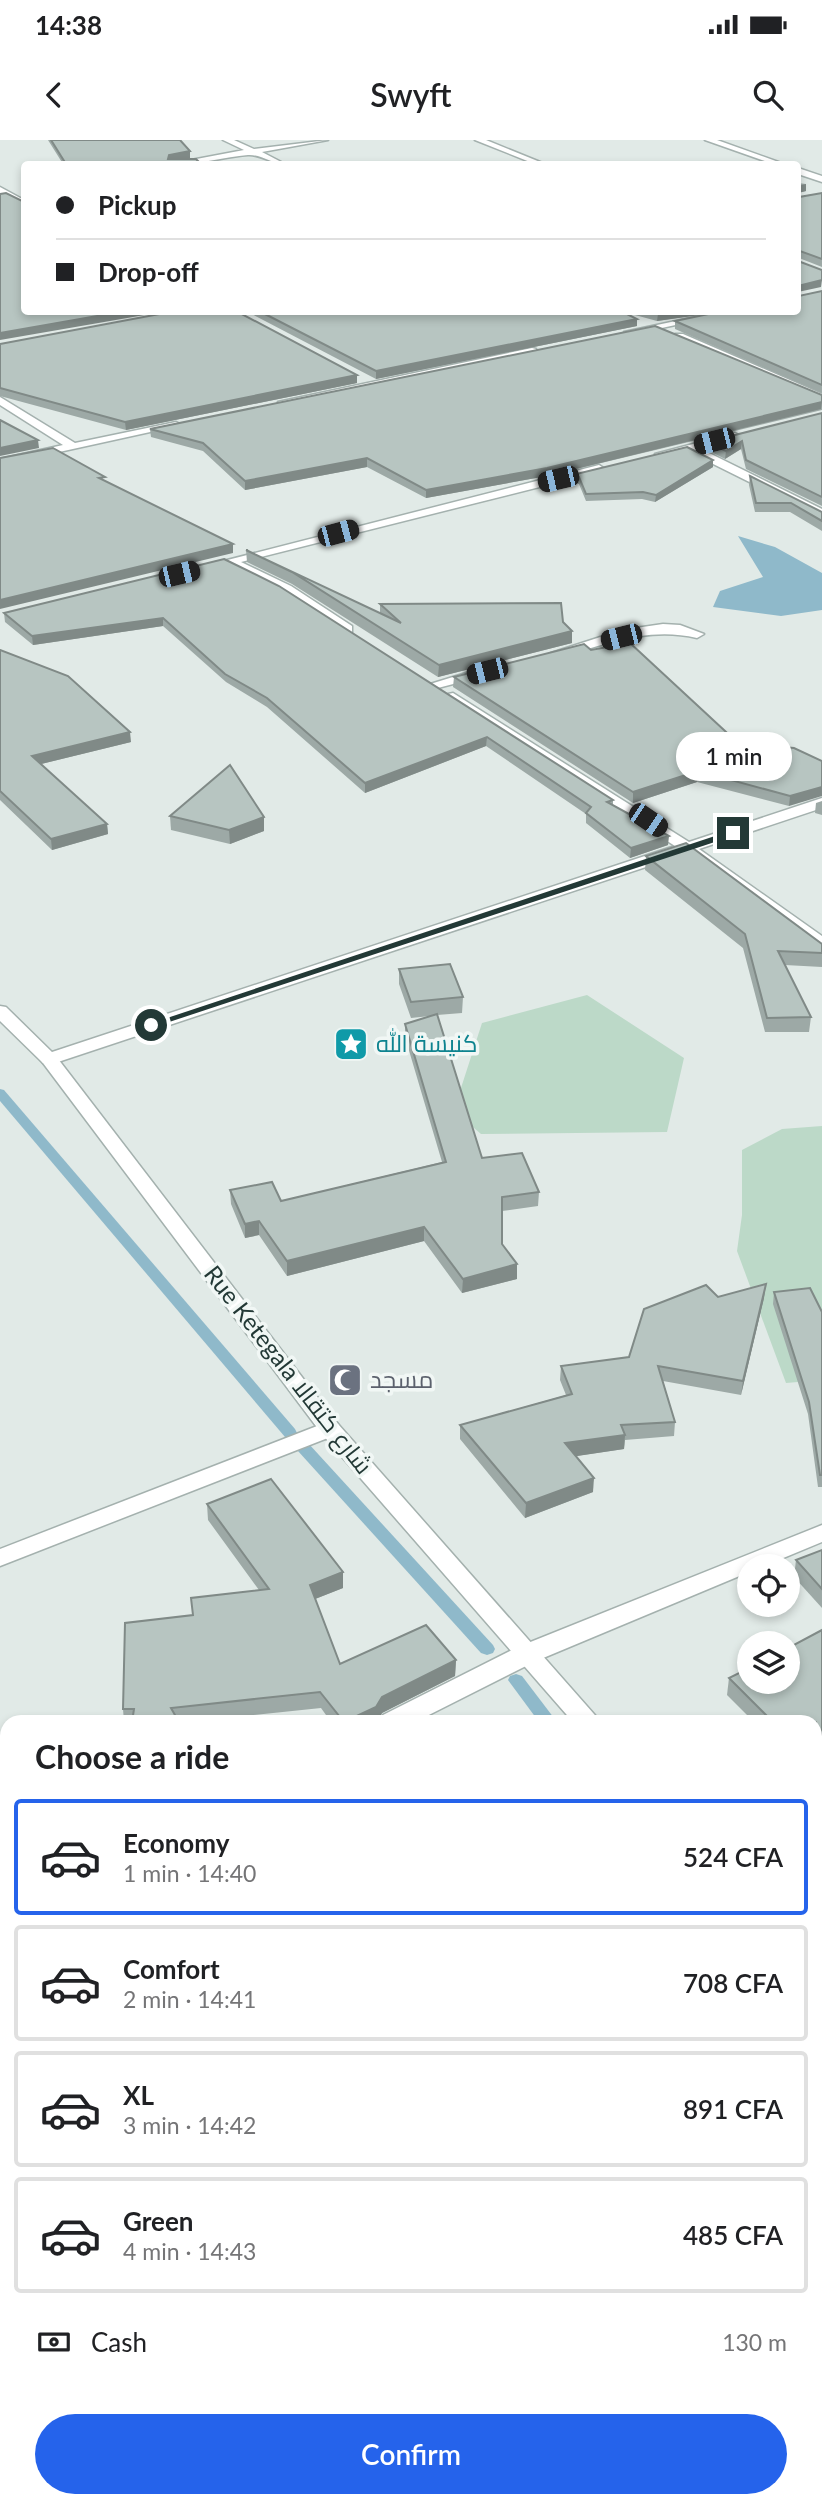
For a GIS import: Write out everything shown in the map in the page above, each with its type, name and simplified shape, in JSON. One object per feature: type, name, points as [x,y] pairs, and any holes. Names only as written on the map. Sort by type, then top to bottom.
[{"type":"street","points":[[227,140],[274,161]]},
{"type":"street","points":[[194,161],[324,140]]},
{"type":"street","points":[[479,140],[533,161]]},
{"type":"street","points":[[709,140],[771,161]]},
{"type":"street","points":[[801,172],[822,179]]},
{"type":"street","points":[[1,192],[21,189]]},
{"type":"street","points":[[1,192],[21,202]]},
{"type":"street","points":[[615,335],[716,315]]},
{"type":"street","points":[[631,317],[822,398]]},
{"type":"street","points":[[277,403],[547,348]]},
{"type":"street","points":[[359,377],[372,383]]},
{"type":"street","points":[[0,400],[72,446]]},
{"type":"street","points":[[0,462],[195,421]]},
{"type":"street","points":[[648,457],[754,431]]},
{"type":"street","points":[[687,447],[822,514]]},
{"type":"street","points":[[190,571],[609,467]]},
{"type":"street","points":[[230,562],[286,589],[366,641]]},
{"type":"street","points":[[541,657],[654,628],[680,629],[697,634]]},
{"type":"street","points":[[487,671],[428,681],[689,847],[822,944]]},
{"type":"street","points":[[49,1059],[822,803]]},
{"type":"street","name":"Rue Ketegala شارع كتقالا","points":[[0,1010],[49,1059],[330,1429],[582,1715]]},
{"type":"street","points":[[0,1558],[330,1429]]},
{"type":"street","points":[[406,1715],[527,1654],[822,1533]]},
{"type":"green space","points":[[587,995],[684,1058],[667,1132],[481,1134],[438,1097],[460,1091],[482,1023]]},
{"type":"green space","points":[[822,1126],[822,1380],[786,1383],[737,1251],[742,1215],[742,1150],[782,1129]]},
{"type":"water","points":[[738,536],[775,547],[822,573],[822,610],[781,616],[713,607],[720,591],[763,577]]},
{"type":"building","points":[[51,140],[180,140],[190,151],[169,155],[168,159],[198,161],[64,161]]},
{"type":"building","points":[[6,193],[21,200],[21,315],[103,315],[0,333],[0,194]]},
{"type":"building","points":[[822,193],[822,259],[801,251],[801,197]]},
{"type":"building","points":[[801,262],[822,270],[822,280],[801,285]]},
{"type":"building","points":[[822,291],[822,385],[675,321],[704,315],[801,315],[801,296]]},
{"type":"building","points":[[154,315],[244,315],[357,375],[125,422],[0,388],[0,344]]},
{"type":"building","points":[[267,315],[629,315],[637,319],[376,371]]},
{"type":"building","points":[[655,326],[822,395],[822,402],[547,468],[426,490],[367,458],[245,481],[203,443],[150,429]]},
{"type":"building","points":[[822,413],[822,497],[746,460],[742,441],[726,451],[707,442]]},
{"type":"building","points":[[0,420],[38,440],[0,448]]},
{"type":"building","points":[[687,447],[713,460],[656,495],[643,492],[586,494],[579,477],[572,475]]},
{"type":"building","points":[[53,448],[105,477],[99,478],[233,544],[0,600],[0,458]]},
{"type":"building","points":[[750,476],[822,512],[822,521],[791,503],[756,503]]},
{"type":"building","points":[[246,550],[401,623],[380,604],[561,603],[563,622],[572,631],[439,665],[292,572]]},
{"type":"building","points":[[224,559],[279,586],[613,800],[607,802],[669,836],[631,848],[586,813],[591,807],[487,737],[365,783],[267,698],[225,674],[163,618],[32,636],[4,613]]},
{"type":"building","points":[[630,643],[738,743],[794,748],[822,761],[822,787],[790,796],[698,771],[633,792],[454,677],[584,644],[591,650]]},
{"type":"building","points":[[0,650],[68,676],[130,732],[32,756],[107,824],[51,839],[0,791]]},
{"type":"building","points":[[230,765],[264,817],[229,830],[170,816]]},
{"type":"building","points":[[686,843],[822,944],[822,953],[778,951],[811,1017],[767,1018],[745,934],[646,856]]},
{"type":"building","points":[[450,964],[463,997],[411,1002],[399,969]]},
{"type":"building","points":[[437,1014],[482,1158],[522,1153],[539,1192],[502,1197],[502,1244],[517,1264],[463,1279],[424,1227],[287,1261],[259,1221],[245,1224],[230,1190],[272,1182],[281,1201],[446,1162],[405,1024]]},
{"type":"building","points":[[766,1284],[743,1381],[658,1366],[675,1422],[621,1425],[625,1435],[565,1443],[594,1478],[526,1503],[460,1425],[572,1394],[561,1366],[629,1357],[644,1309],[706,1285],[718,1297]]},
{"type":"building","points":[[810,1288],[822,1312],[822,1475],[809,1402],[774,1292]]},
{"type":"building","points":[[271,1479],[343,1572],[310,1585],[340,1664],[426,1625],[456,1660],[382,1697],[376,1707],[359,1715],[338,1715],[320,1692],[171,1708],[175,1715],[133,1715],[134,1709],[123,1709],[125,1623],[193,1615],[191,1598],[269,1589],[207,1504]]},
{"type":"building","points":[[822,1550],[822,1589],[800,1564],[800,1558]]},
{"type":"building","points":[[822,1630],[822,1715],[766,1715],[745,1694],[800,1694],[800,1642]]},
{"type":"building","points":[[737,1674],[737,1686],[729,1678]]},
{"type":"waterway","points":[[0,1093],[290,1433]]},
{"type":"waterway","points":[[303,1447],[487,1649]]},
{"type":"waterway","points":[[516,1680],[544,1715]]},
{"type":"place","name":"كنيسة الله","points":[[351,1044]]},
{"type":"place","name":"مسجد","points":[[345,1380]]},
{"type":"route","points":[[151,1025],[733,833]]}]
